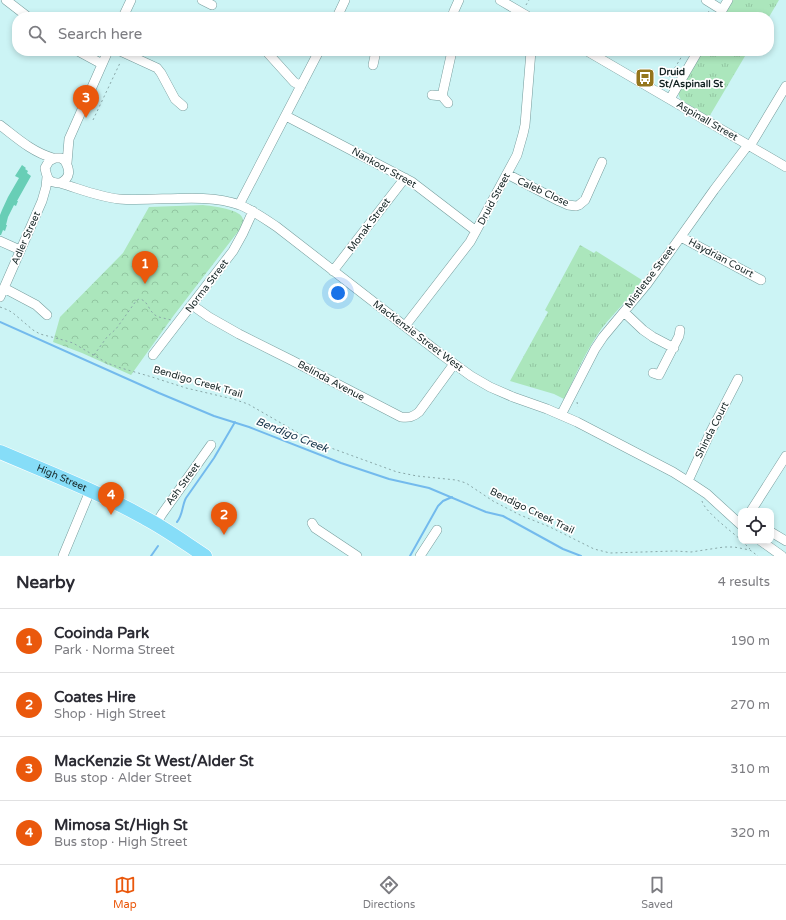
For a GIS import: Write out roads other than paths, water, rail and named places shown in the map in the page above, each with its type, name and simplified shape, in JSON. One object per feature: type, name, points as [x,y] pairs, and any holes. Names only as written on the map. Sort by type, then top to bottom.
[{"type":"highway","name":"High Street","points":[[1,454],[90,491],[126,508],[156,524],[204,556]]},
{"type":"street","points":[[6,0],[22,12]]},
{"type":"street","points":[[125,12],[130,0]]},
{"type":"street","points":[[202,0],[212,5]]},
{"type":"street","points":[[340,12],[346,0]]},
{"type":"street","points":[[454,12],[459,0]]},
{"type":"street","points":[[500,0],[520,12]]},
{"type":"street","points":[[721,12],[728,0]]},
{"type":"street","points":[[708,3],[719,12]]},
{"type":"street","points":[[87,56],[102,64]]},
{"type":"street","points":[[46,172],[48,162],[54,158],[69,139],[106,56]]},
{"type":"street","points":[[131,56],[157,68],[175,99],[183,106]]},
{"type":"street","points":[[271,56],[294,82],[301,86]]},
{"type":"street","points":[[239,205],[316,56]]},
{"type":"street","points":[[373,65],[375,56]]},
{"type":"street","points":[[440,98],[451,56]]},
{"type":"street","name":"Druid Street","points":[[405,326],[470,242],[517,155],[523,134],[531,56]]},
{"type":"street","name":"Aspinall Street","points":[[596,56],[786,167]]},
{"type":"street","points":[[670,99],[695,56]]},
{"type":"street","name":"Mistletoe Street","points":[[561,415],[595,349],[603,337],[647,284],[714,190],[749,146],[786,86]]},
{"type":"street","name":"Nankoor Street","points":[[286,116],[405,178],[476,231]]},
{"type":"street","points":[[0,125],[28,148],[52,181],[59,183],[68,177],[69,139]]},
{"type":"street","points":[[28,148],[54,158],[63,159],[76,180],[85,190]]},
{"type":"street","name":"Caleb Close","points":[[507,174],[559,201],[571,206],[576,206],[585,200],[602,162]]},
{"type":"street","name":"Adler Street","points":[[0,297],[42,201],[46,187],[46,172]]},
{"type":"street","name":"Monak Street","points":[[333,271],[405,178]]},
{"type":"street","name":"MacKenzie Street West","points":[[59,183],[100,195],[118,198],[146,200],[202,198],[239,205],[253,211],[277,227],[454,364],[481,382],[513,398],[561,415],[586,426],[661,466],[688,481],[707,494],[738,523]]},
{"type":"street","name":"Adler Street","points":[[42,201],[59,183]]},
{"type":"street","name":"Norma Street","points":[[153,355],[233,251],[253,211]]},
{"type":"street","name":"Haydrian Court","points":[[681,237],[762,280]]},
{"type":"street","points":[[0,241],[20,250]]},
{"type":"street","points":[[4,288],[36,305],[47,315]]},
{"type":"street","name":"Belinda Avenue","points":[[192,305],[209,317],[239,334],[401,417],[412,417],[419,412],[454,364]]},
{"type":"street","points":[[624,312],[643,330],[674,348]]},
{"type":"street","points":[[654,373],[659,375],[674,348],[680,330]]},
{"type":"street","name":"Shinda Court","points":[[688,481],[710,432],[738,379]]},
{"type":"street","name":"Ash Street","points":[[156,524],[211,445]]},
{"type":"street","points":[[753,508],[786,456]]},
{"type":"street","points":[[63,556],[90,491]]},
{"type":"street","points":[[312,523],[315,528],[357,556]]},
{"type":"street","points":[[420,556],[437,530]]},
{"type":"street","points":[[774,534],[786,541]]},
{"type":"street","points":[[765,544],[782,556]]},
{"type":"waterway","name":"Bendigo Creek","points":[[0,322],[214,416],[249,427],[341,463],[389,479],[429,488],[486,512],[503,516],[563,549],[581,556]]},
{"type":"waterway","points":[[177,522],[186,498],[214,458],[235,422]]},
{"type":"waterway","points":[[410,556],[438,506],[443,501],[452,497]]},
{"type":"waterway","points":[[151,556],[158,546]]},
{"type":"place","name":"Druid St/Aspinall St","points":[[645,78]]},
{"type":"place","name":"MacKenzie St West/Alder St","points":[[86,118]]},
{"type":"place","name":"Cooinda Park","points":[[145,284]]},
{"type":"place","name":"Mimosa St/High St","points":[[111,515]]},
{"type":"place","name":"Coates Hire","points":[[224,535]]}]
